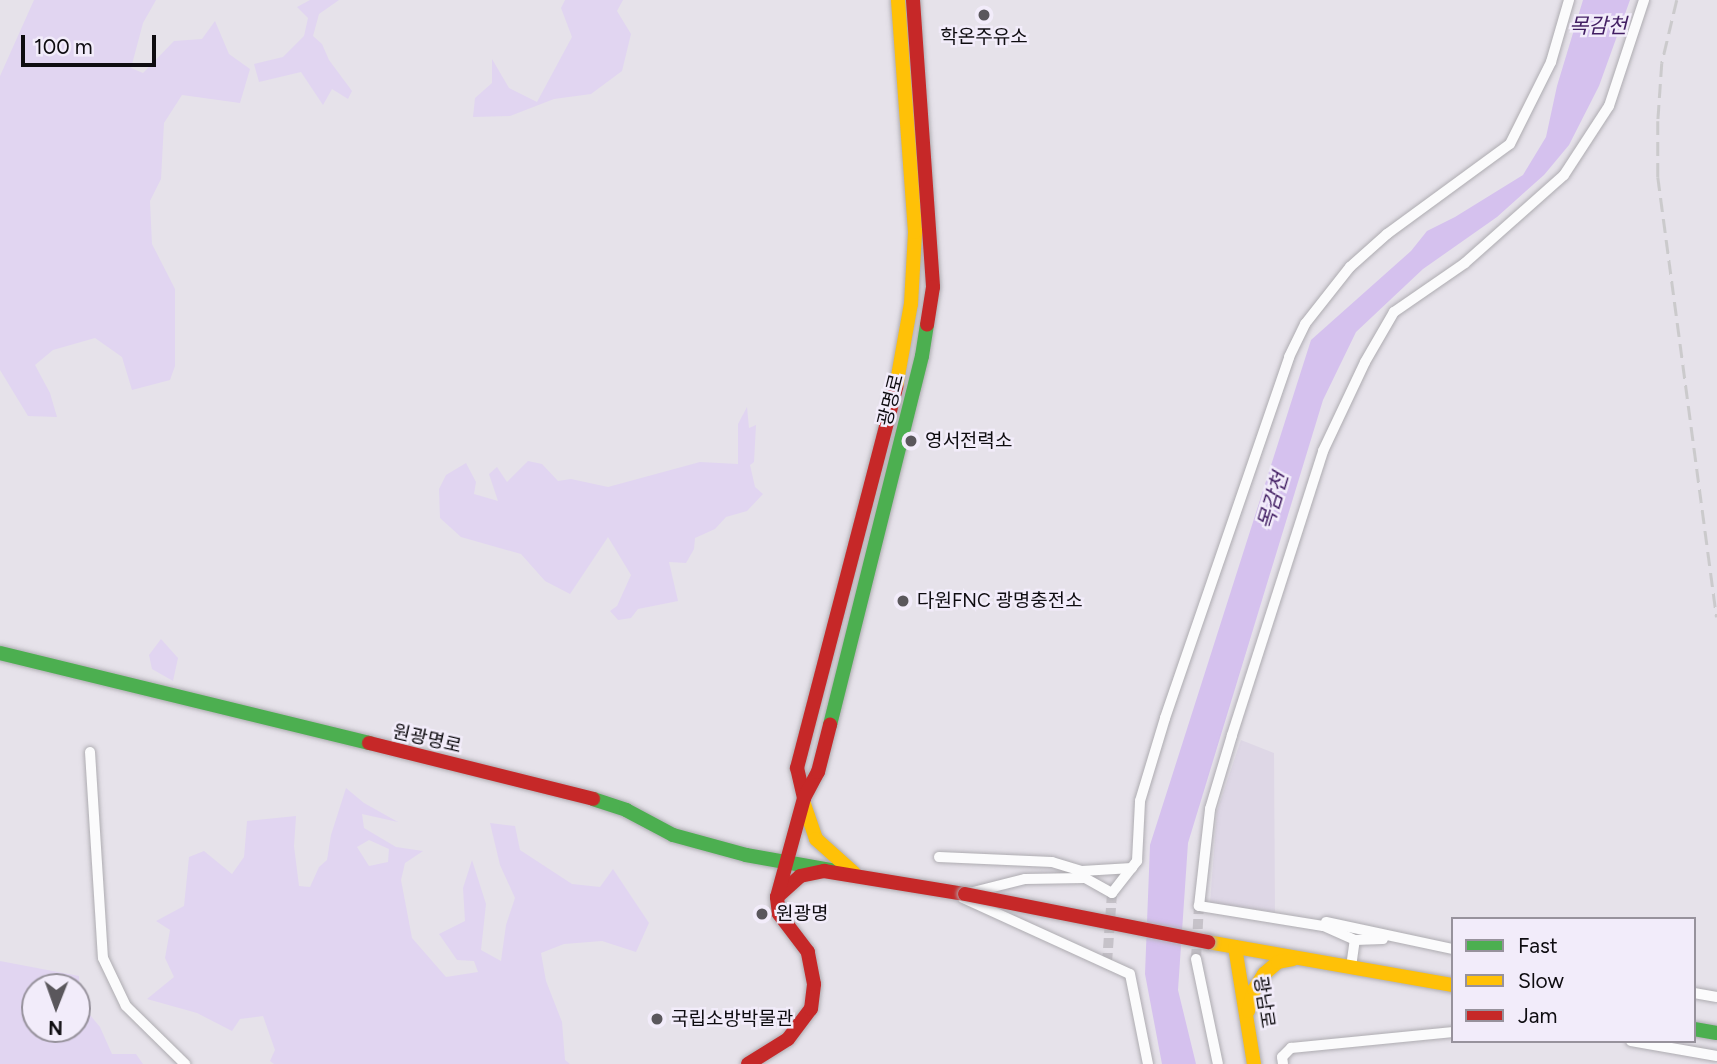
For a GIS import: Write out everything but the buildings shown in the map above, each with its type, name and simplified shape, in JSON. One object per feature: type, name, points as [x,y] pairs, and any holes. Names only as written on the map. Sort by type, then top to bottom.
[{"type":"main road","name":"광명로","points":[[804,801],[797,768],[903,362],[911,304],[915,232],[898,0]]},
{"type":"main road","name":"광명로","points":[[777,898],[804,801],[818,772],[922,356],[933,287],[913,0]]},
{"type":"main road","name":"원광명로","points":[[0,653],[576,794],[626,810],[673,835],[746,855],[848,873]]},
{"type":"main road","points":[[804,801],[816,839],[848,873]]},
{"type":"main road","points":[[748,1064],[788,1039],[811,1009],[814,984],[808,952],[779,914],[777,898],[800,876],[824,871],[965,894],[1208,942],[1451,985]]},
{"type":"main road","name":"광남로","points":[[1235,947],[1254,1064]]},
{"type":"main road","points":[[1246,1015],[1254,990],[1264,974],[1279,962],[1299,958]]},
{"type":"main road","points":[[1696,1029],[1717,1033]]},
{"type":"street","points":[[965,894],[1025,879],[1073,878],[1085,878],[1112,893],[1137,861],[1140,802],[1165,718],[1289,358],[1305,324],[1350,267],[1387,234],[1510,144],[1551,62],[1569,0]]},
{"type":"street","points":[[1398,939],[1355,940],[1322,926],[1199,906],[1210,809],[1323,451],[1365,362],[1394,312],[1475,254],[1564,174],[1591,138],[1622,75],[1644,0]]},
{"type":"street","points":[[90,752],[92,818],[103,958],[126,1006],[185,1064]]},
{"type":"street","points":[[939,858],[1052,862],[1082,871],[1132,868]]},
{"type":"street","points":[[1073,878],[1082,871]]},
{"type":"street","points":[[948,891],[1130,974],[1148,1064]]},
{"type":"street","points":[[1304,923],[1326,922],[1451,949]]},
{"type":"street","points":[[1351,967],[1355,940]]},
{"type":"street","points":[[1196,959],[1218,1064]]},
{"type":"street","points":[[1696,993],[1717,997]]},
{"type":"street","points":[[1283,1064],[1282,1057],[1291,1048],[1451,1032]]},
{"type":"street","points":[[1643,1043],[1717,1055]]},
{"type":"shaded area","points":[[34,0],[156,0],[143,23],[131,68],[143,73],[174,41],[202,39],[215,21],[229,54],[250,69],[240,103],[182,95],[164,123],[161,179],[150,201],[152,244],[175,289],[175,366],[170,380],[132,390],[122,357],[95,338],[53,350],[35,365],[50,393],[57,417],[28,416],[0,370],[0,76]]},
{"type":"shaded area","points":[[310,0],[339,0],[319,14],[313,36],[322,44],[329,60],[352,91],[348,99],[332,89],[323,105],[301,72],[259,82],[254,64],[283,57],[304,36],[308,18],[297,7]]},
{"type":"shaded area","points":[[565,0],[623,0],[617,11],[631,34],[622,71],[591,94],[554,99],[510,116],[473,117],[475,98],[492,83],[492,59],[509,88],[537,102],[572,37],[561,8]]},
{"type":"shaded area","points":[[747,407],[749,428],[756,425],[754,462],[750,465],[755,487],[763,494],[747,511],[726,517],[715,529],[695,538],[694,549],[686,563],[669,562],[678,601],[638,609],[631,618],[618,620],[610,611],[617,606],[631,575],[608,537],[570,594],[545,581],[521,554],[461,537],[440,518],[439,489],[446,475],[466,463],[476,482],[474,494],[498,501],[489,474],[497,467],[507,482],[528,461],[542,464],[558,481],[571,479],[608,487],[700,462],[738,464],[738,424]]},
{"type":"shaded area","points":[[161,639],[178,658],[173,681],[152,669],[149,655]]},
{"type":"shaded area","points":[[1241,740],[1274,753],[1275,912],[1210,903],[1217,811]]},
{"type":"shaded area","points":[[346,788],[364,803],[398,822],[362,814],[364,828],[396,847],[423,851],[405,863],[401,880],[412,938],[446,977],[478,972],[474,961],[457,960],[439,934],[465,921],[463,888],[472,860],[486,904],[481,950],[501,961],[506,925],[515,898],[500,865],[490,823],[515,826],[520,850],[572,884],[600,887],[613,869],[649,923],[636,952],[602,941],[564,944],[541,953],[546,981],[562,1022],[565,1060],[570,1064],[274,1064],[270,1061],[275,1050],[263,1016],[240,1019],[232,1031],[197,1013],[147,999],[174,977],[165,958],[170,930],[156,921],[184,906],[189,857],[204,851],[232,874],[244,857],[247,821],[296,816],[294,846],[299,886],[310,887],[319,867],[327,860],[331,835]],"holes":[[[369,840],[389,849],[388,862],[369,866],[357,847]]]},
{"type":"shaded area","points":[[0,961],[63,973],[21,973],[21,1043],[91,1043],[91,1016],[100,1027],[112,1054],[136,1054],[143,1064],[0,1064]]},
{"type":"water","name":"목감천","points":[[1583,0],[1630,0],[1599,86],[1569,145],[1544,175],[1497,217],[1423,269],[1356,332],[1323,400],[1188,843],[1178,990],[1196,1064],[1162,1064],[1145,974],[1150,845],[1311,340],[1411,251],[1427,231],[1523,175],[1546,137],[1557,86]]},
{"type":"tunnel","points":[[1107,963],[1112,893]]},
{"type":"tunnel","points":[[1196,959],[1199,906]]},
{"type":"railway","points":[[1677,0],[1662,63],[1658,177],[1717,617]]},
{"type":"traffic: fast","points":[[830,725],[922,356],[927,325]]},
{"type":"traffic: fast","points":[[0,653],[369,743]]},
{"type":"traffic: fast","points":[[593,799],[626,810],[673,835],[746,855],[841,872]]},
{"type":"traffic: fast","points":[[1696,1029],[1717,1033]]},
{"type":"traffic: slow","points":[[896,387],[911,304],[915,232],[898,0]]},
{"type":"traffic: slow","points":[[804,804],[816,839],[854,873]]},
{"type":"traffic: slow","points":[[1208,942],[1451,985]]},
{"type":"traffic: slow","points":[[1235,947],[1254,1064]]},
{"type":"traffic: slow","points":[[1248,1011],[1254,990],[1264,974],[1278,962],[1293,959]]},
{"type":"traffic: jam","points":[[913,0],[933,287],[927,325]]},
{"type":"traffic: jam","points":[[804,798],[797,768],[896,387]]},
{"type":"traffic: jam","points":[[748,1064],[788,1039],[811,1009],[814,984],[808,952],[779,914],[777,897],[804,798],[818,772],[830,725]]},
{"type":"traffic: jam","points":[[369,743],[593,799]]},
{"type":"traffic: jam","points":[[777,897],[800,876],[824,871],[965,894]]},
{"type":"traffic: jam","points":[[965,894],[1208,942]]},
{"type":"place","name":"학온주유소","points":[[984,15]]},
{"type":"place","name":"영서전력소","points":[[911,441]]},
{"type":"place","name":"다원FNC 광명충전소","points":[[903,601]]},
{"type":"place","name":"원광명","points":[[762,914]]},
{"type":"place","name":"국립소방박물관","points":[[657,1019]]}]
